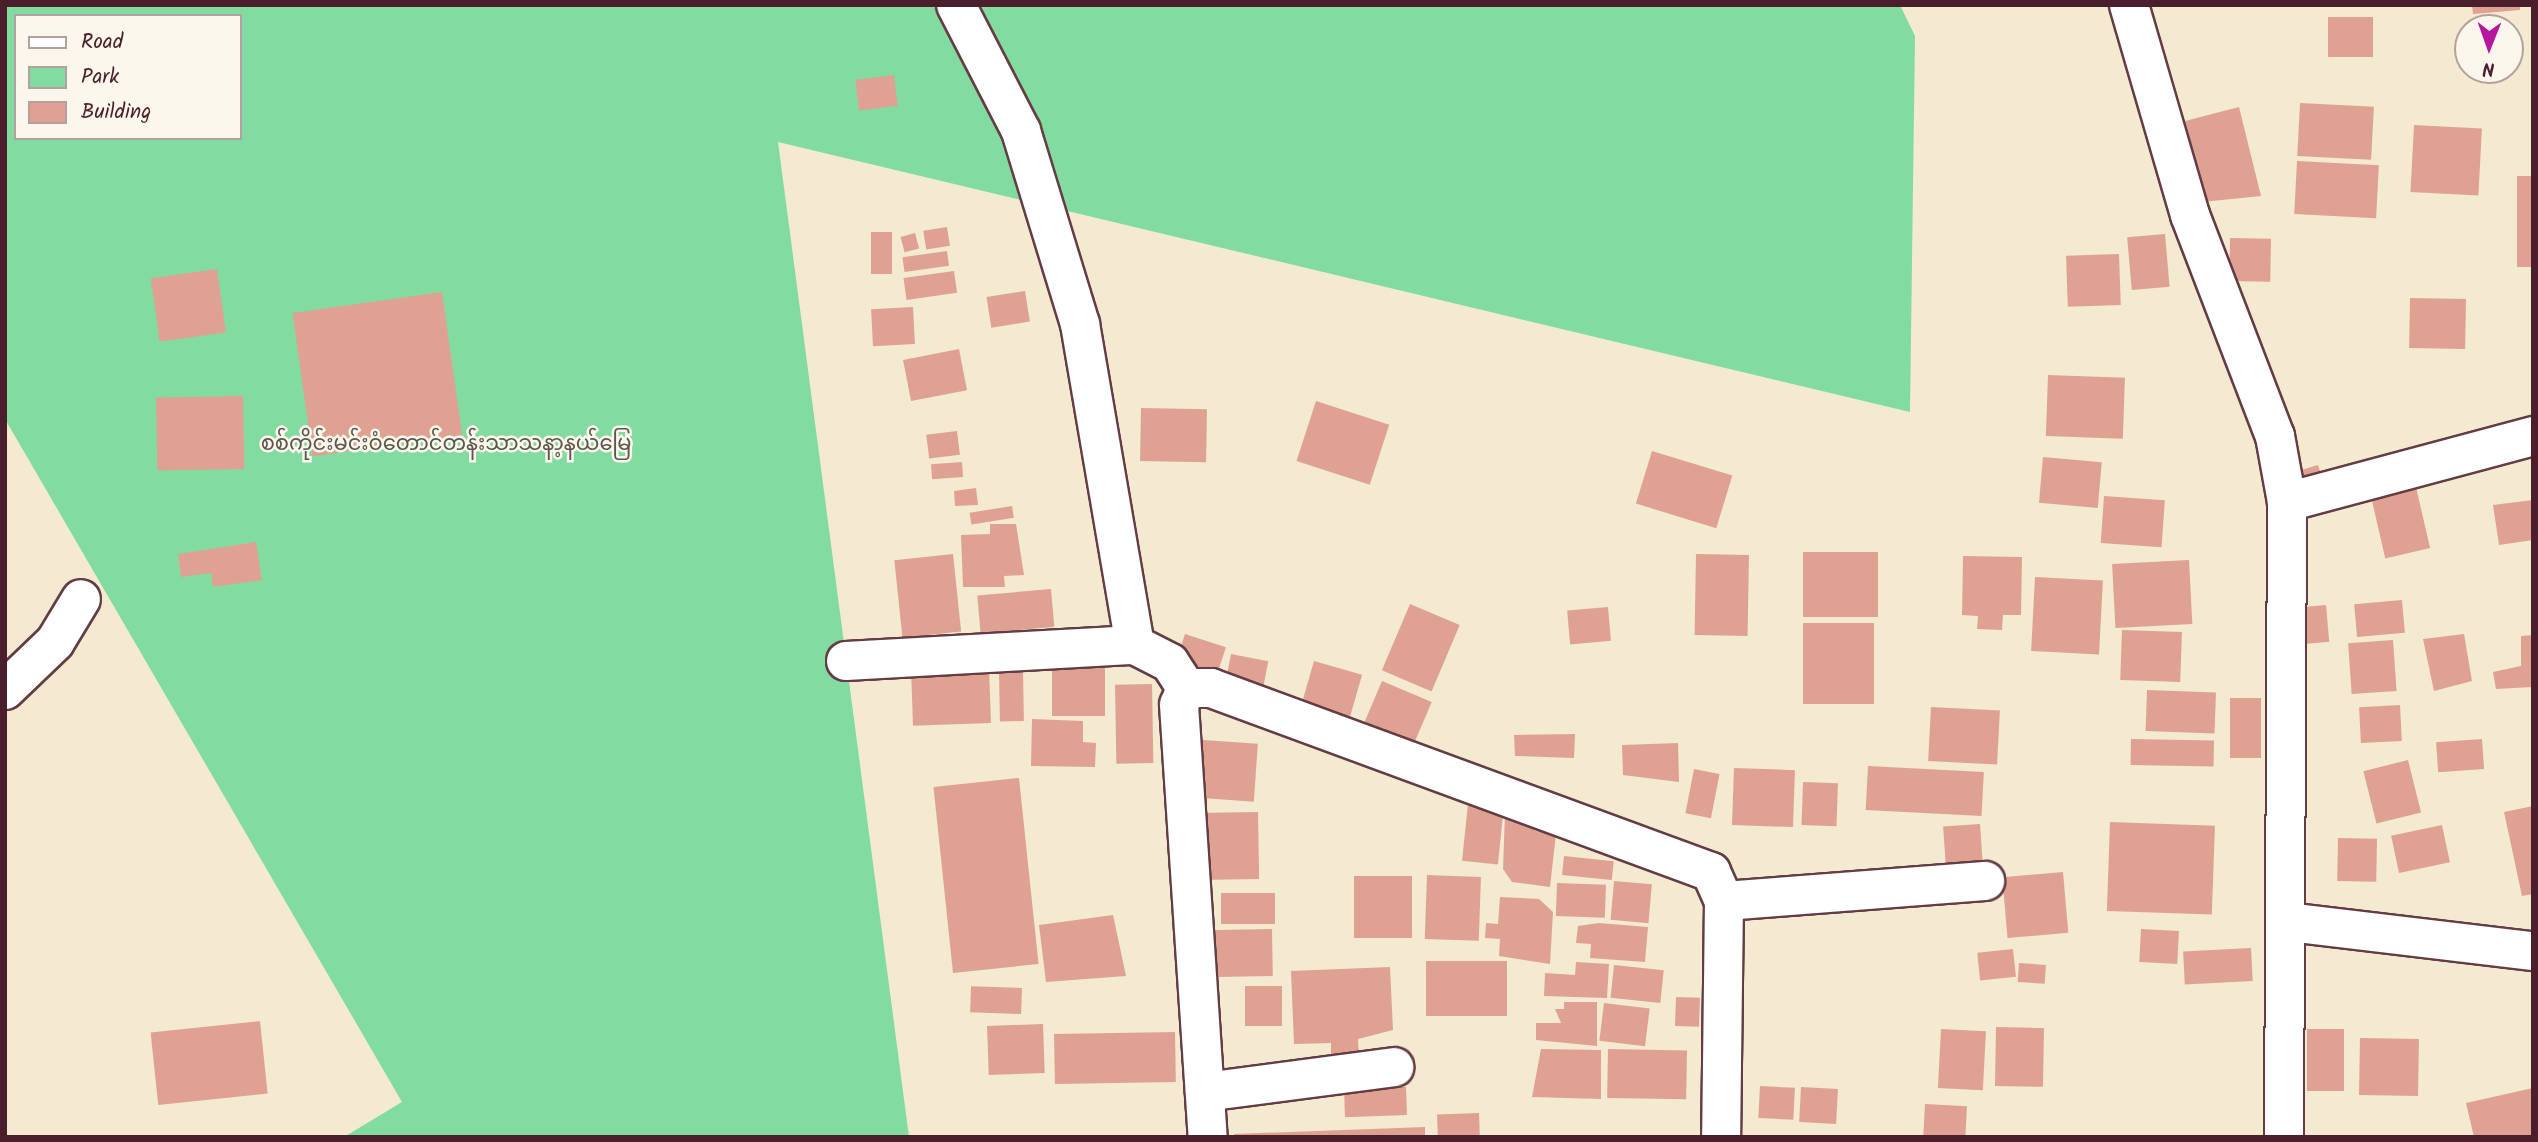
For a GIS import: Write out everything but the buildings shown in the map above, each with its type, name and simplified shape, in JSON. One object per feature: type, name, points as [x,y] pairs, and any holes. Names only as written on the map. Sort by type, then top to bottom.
[{"type":"street","points":[[956,5],[1021,131],[1080,324],[1135,645]]},
{"type":"street","points":[[2129,5],[2190,215],[2275,436],[2287,502],[2288,922],[2284,1137]]},
{"type":"street","points":[[2287,502],[2533,436]]},
{"type":"street","points":[[5,690],[55,642],[81,599]]},
{"type":"street","points":[[846,661],[1135,645],[1170,663],[1186,688]]},
{"type":"street","points":[[1186,688],[1211,688],[1700,866],[1718,881],[1724,901],[1721,1137]]},
{"type":"street","points":[[1186,688],[1179,705],[1208,1137]]},
{"type":"street","points":[[1724,901],[1985,881]]},
{"type":"street","points":[[2288,922],[2533,951]]},
{"type":"street","points":[[1205,1092],[1394,1067]]},
{"type":"green space","name":"စစ်ကိုင်းမင်းဝံတောင်တန်းသာသနာ့နယ်မြေ","points":[[5,5],[1900,5],[1915,36],[1910,412],[778,142],[909,1137],[344,1137],[402,1102],[5,419]]}]
